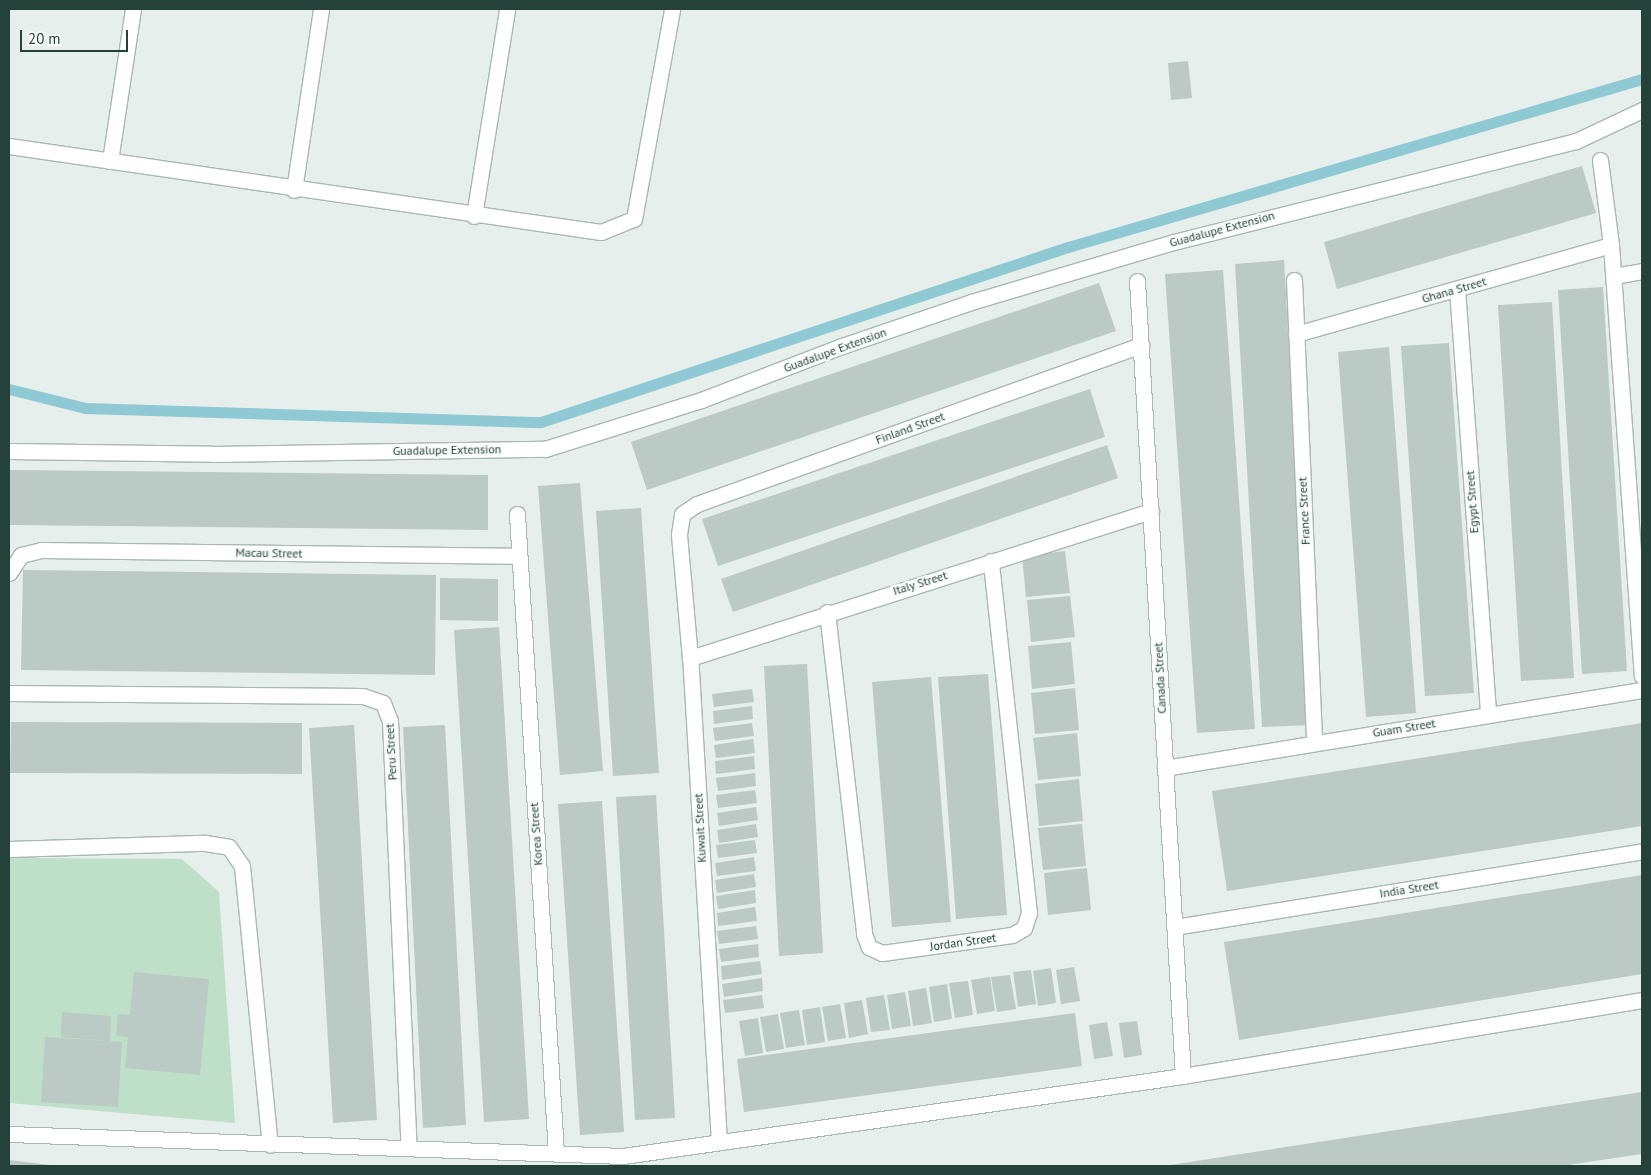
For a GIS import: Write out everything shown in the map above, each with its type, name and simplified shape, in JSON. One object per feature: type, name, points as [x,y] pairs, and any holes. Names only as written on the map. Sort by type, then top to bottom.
[{"type":"street","points":[[110,160],[133,9]]},
{"type":"street","points":[[294,190],[321,9]]},
{"type":"street","points":[[474,216],[507,9]]},
{"type":"street","points":[[9,146],[110,160],[294,190],[601,232],[634,219],[672,9]]},
{"type":"street","name":"Guadalupe Extension","points":[[9,451],[213,454],[545,449],[701,400],[842,346],[971,302],[1309,206],[1576,140],[1642,110]]},
{"type":"street","points":[[1600,160],[1614,276],[1638,583],[1642,676]]},
{"type":"street","name":"Ghana Street","points":[[1296,334],[1611,245]]},
{"type":"street","points":[[1614,276],[1642,270]]},
{"type":"street","name":"France Street","points":[[1294,280],[1314,743]]},
{"type":"street","name":"Canada Street","points":[[1137,281],[1183,1076]]},
{"type":"street","name":"Egypt Street","points":[[1457,289],[1488,714]]},
{"type":"street","name":"Finland Street","points":[[682,514],[697,504],[1141,345]]},
{"type":"street","name":"Italy Street","points":[[690,658],[827,612],[1151,511]]},
{"type":"street","name":"Korea Street","points":[[517,514],[556,1153]]},
{"type":"street","name":"Kuwait Street","points":[[682,514],[679,534],[690,658],[719,1142]]},
{"type":"street","name":"Macau Street","points":[[9,573],[21,554],[41,550],[519,556]]},
{"type":"street","name":"Jordan Street","points":[[827,612],[864,934],[869,947],[882,953],[1012,935],[1024,928],[1029,913],[991,561]]},
{"type":"street","name":"Guam Street","points":[[1165,768],[1642,690]]},
{"type":"street","name":"Peru Street","points":[[9,693],[364,696],[383,703],[390,721],[409,1148]]},
{"type":"street","points":[[9,849],[205,843],[229,847],[242,866],[270,1145]]},
{"type":"street","name":"India Street","points":[[1175,927],[1642,851]]},
{"type":"street","points":[[9,1134],[270,1145],[624,1156],[1183,1076],[1642,1000]]},
{"type":"green space","points":[[9,858],[182,859],[219,892],[235,1123],[9,1103]]},
{"type":"building","points":[[1188,61],[1192,98],[1171,100],[1168,63]]},
{"type":"building","points":[[1582,166],[1596,213],[1337,289],[1324,242]]},
{"type":"building","points":[[1284,260],[1311,725],[1262,727],[1235,264]]},
{"type":"building","points":[[1223,270],[1255,729],[1197,733],[1165,274]]},
{"type":"building","points":[[1099,283],[1116,331],[647,490],[631,442]]},
{"type":"building","points":[[1603,287],[1627,671],[1582,674],[1558,290]]},
{"type":"building","points":[[1552,302],[1574,678],[1521,681],[1498,305]]},
{"type":"building","points":[[1449,343],[1474,693],[1425,696],[1401,346]]},
{"type":"building","points":[[1389,347],[1416,713],[1366,717],[1338,352]]},
{"type":"building","points":[[1090,389],[1105,437],[718,566],[702,519]]},
{"type":"building","points":[[1107,445],[1118,478],[733,612],[721,579]]},
{"type":"building","points":[[9,470],[488,475],[488,530],[9,525]]},
{"type":"building","points":[[580,483],[603,771],[560,775],[538,486]]},
{"type":"building","points":[[641,508],[659,773],[613,776],[596,511]]},
{"type":"building","points":[[1065,551],[1070,593],[1026,597],[1022,556]]},
{"type":"building","points":[[23,570],[436,575],[435,675],[21,670]]},
{"type":"building","points":[[440,578],[498,579],[498,621],[440,620]]},
{"type":"building","points":[[1070,596],[1075,637],[1031,642],[1027,600]]},
{"type":"building","points":[[499,627],[529,1119],[484,1122],[454,630]]},
{"type":"building","points":[[1071,642],[1075,684],[1032,689],[1028,646]]},
{"type":"building","points":[[807,664],[823,953],[779,956],[764,666]]},
{"type":"building","points":[[988,674],[1007,915],[956,919],[938,677]]},
{"type":"building","points":[[931,677],[951,922],[892,927],[872,682]]},
{"type":"building","points":[[1075,688],[1079,730],[1035,734],[1031,693]]},
{"type":"building","points":[[752,689],[754,702],[714,707],[712,694]]},
{"type":"building","points":[[752,706],[753,719],[714,724],[713,711]]},
{"type":"building","points":[[11,722],[302,723],[302,774],[10,773]]},
{"type":"building","points":[[752,723],[754,736],[715,741],[713,728]]},
{"type":"building","points":[[1642,723],[1642,826],[1227,891],[1212,791]]},
{"type":"building","points":[[354,725],[377,1120],[333,1123],[309,728]]},
{"type":"building","points":[[445,725],[466,1125],[423,1128],[403,727]]},
{"type":"building","points":[[1077,733],[1081,776],[1038,780],[1033,738]]},
{"type":"building","points":[[753,739],[755,753],[716,758],[714,745]]},
{"type":"building","points":[[754,756],[755,769],[716,774],[715,761]]},
{"type":"building","points":[[755,773],[756,786],[718,791],[716,778]]},
{"type":"building","points":[[1079,779],[1083,821],[1039,826],[1035,784]]},
{"type":"building","points":[[755,790],[757,803],[718,808],[716,795]]},
{"type":"building","points":[[656,795],[675,1118],[635,1120],[616,797]]},
{"type":"building","points":[[602,801],[624,1132],[580,1135],[558,804]]},
{"type":"building","points":[[756,807],[758,820],[719,826],[717,813]]},
{"type":"building","points":[[756,824],[758,837],[719,843],[717,830]]},
{"type":"building","points":[[1082,824],[1086,866],[1043,870],[1038,828]]},
{"type":"building","points":[[755,840],[757,853],[718,858],[716,845]]},
{"type":"building","points":[[754,857],[756,871],[717,876],[715,863]]},
{"type":"building","points":[[1087,868],[1091,910],[1048,915],[1044,873]]},
{"type":"building","points":[[754,874],[756,887],[717,893],[715,880]]},
{"type":"building","points":[[1642,875],[1642,974],[1239,1040],[1224,942]]},
{"type":"building","points":[[755,890],[756,903],[718,909],[716,896]]},
{"type":"building","points":[[755,907],[757,921],[718,926],[717,913]]},
{"type":"building","points":[[756,926],[758,939],[719,944],[717,931]]},
{"type":"building","points":[[758,944],[759,957],[721,962],[719,949]]},
{"type":"building","points":[[760,961],[762,974],[722,980],[721,966]]},
{"type":"building","points":[[1074,967],[1080,1001],[1061,1004],[1056,970]]},
{"type":"building","points":[[1051,968],[1056,1003],[1038,1006],[1033,971]]},
{"type":"building","points":[[1031,970],[1036,1004],[1018,1007],[1013,972]]},
{"type":"building","points":[[134,972],[209,979],[200,1075],[125,1068],[128,1037],[116,1036],[118,1014],[130,1015]]},
{"type":"building","points":[[1010,975],[1016,1009],[997,1012],[991,977]]},
{"type":"building","points":[[990,977],[995,1011],[977,1014],[971,980]]},
{"type":"building","points":[[762,978],[763,991],[724,997],[722,984]]},
{"type":"building","points":[[968,981],[973,1015],[955,1018],[949,983]]},
{"type":"building","points":[[947,984],[952,1019],[934,1022],[929,987]]},
{"type":"building","points":[[926,988],[932,1023],[913,1026],[908,991]]},
{"type":"building","points":[[905,992],[911,1026],[892,1029],[887,995]]},
{"type":"building","points":[[762,995],[764,1008],[725,1013],[723,1000]]},
{"type":"building","points":[[884,995],[890,1030],[871,1032],[866,998]]},
{"type":"building","points":[[862,1000],[868,1034],[849,1038],[844,1003]]},
{"type":"building","points":[[840,1004],[846,1038],[828,1041],[822,1007]]},
{"type":"building","points":[[820,1007],[825,1042],[807,1045],[802,1010]]},
{"type":"building","points":[[799,1010],[805,1045],[786,1048],[780,1013]]},
{"type":"building","points":[[62,1012],[111,1016],[110,1041],[61,1037]]},
{"type":"building","points":[[1075,1013],[1082,1066],[744,1112],[737,1059]]},
{"type":"building","points":[[778,1014],[784,1049],[766,1052],[760,1017]]},
{"type":"building","points":[[758,1018],[763,1053],[745,1056],[739,1021]]},
{"type":"building","points":[[1137,1021],[1142,1055],[1124,1058],[1119,1023]]},
{"type":"building","points":[[1107,1022],[1113,1056],[1094,1059],[1089,1025]]},
{"type":"building","points":[[45,1037],[122,1042],[118,1107],[41,1102]]},
{"type":"building","points":[[1642,1092],[1642,1154],[1561,1166],[1164,1166]]},
{"type":"building","points":[[9,1160],[50,1165],[50,1166],[9,1166]]},
{"type":"waterway","points":[[9,389],[85,408],[541,422],[1068,247],[1642,79]]}]
